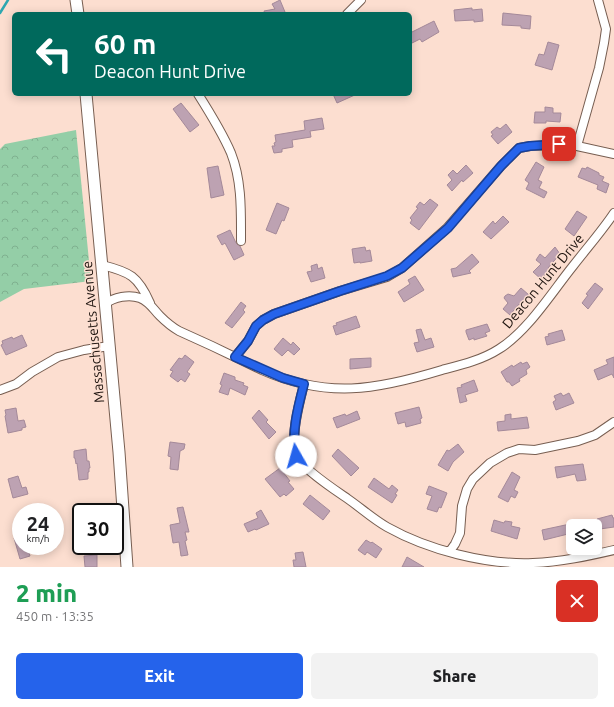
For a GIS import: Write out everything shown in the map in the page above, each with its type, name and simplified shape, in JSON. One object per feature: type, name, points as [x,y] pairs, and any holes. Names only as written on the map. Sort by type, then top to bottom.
[{"type":"main road","points":[[76,0],[78,12]]},
{"type":"main road","name":"Massachusetts Avenue","points":[[86,96],[119,452],[127,567]]},
{"type":"street","points":[[349,12],[361,0]]},
{"type":"street","points":[[577,146],[599,68],[604,43],[606,29],[598,0]]},
{"type":"street","points":[[199,96],[224,139],[231,154],[237,174],[241,195],[241,241]]},
{"type":"street","points":[[235,357],[248,341],[256,326],[274,314],[387,276],[402,268],[448,228],[501,166],[519,148],[559,144],[577,146],[614,154]]},
{"type":"street","name":"Deacon Hunt Drive","points":[[102,265],[130,274],[140,283],[150,303],[160,316],[179,331],[283,378],[312,386],[337,389],[357,389],[418,378],[456,366],[498,350],[516,336],[528,323],[614,213]]},
{"type":"street","points":[[105,304],[120,297],[139,298],[150,303]]},
{"type":"street","points":[[0,390],[16,384],[32,372],[58,357],[84,350],[109,346]]},
{"type":"street","points":[[304,384],[295,427],[294,439],[296,456],[314,474],[387,527],[438,549],[497,562],[533,563],[562,561],[614,550]]},
{"type":"street","points":[[450,551],[460,533],[462,506],[467,490],[473,479],[490,463],[506,453],[519,450],[536,450],[578,441],[595,435],[614,422]]},
{"type":"green space","points":[[76,130],[91,281],[24,289],[0,302],[0,149],[5,144]]},
{"type":"building","points":[[280,0],[285,12],[264,12],[275,9],[272,4]]},
{"type":"building","points":[[472,8],[472,10],[482,9],[483,21],[455,21],[454,10]]},
{"type":"building","points":[[503,13],[531,16],[530,29],[521,28],[521,26],[502,25]]},
{"type":"building","points":[[434,21],[439,32],[422,42],[420,39],[412,43],[412,32]]},
{"type":"building","points":[[548,42],[559,45],[552,70],[535,65],[539,54],[544,55]]},
{"type":"building","points":[[334,96],[353,96],[337,103]]},
{"type":"building","points":[[181,103],[199,125],[190,132],[173,109]]},
{"type":"building","points":[[545,107],[553,108],[553,113],[561,113],[560,122],[546,121],[546,123],[534,123],[535,112],[545,112]]},
{"type":"building","points":[[322,118],[324,129],[310,131],[311,137],[292,140],[293,147],[282,149],[282,152],[274,153],[272,146],[275,146],[275,135],[305,130],[304,121]]},
{"type":"building","points":[[506,124],[512,132],[498,144],[491,136],[493,135],[491,132],[497,127],[500,129]]},
{"type":"building","points":[[536,162],[544,167],[538,180],[542,182],[539,188],[547,192],[544,198],[526,189],[529,183],[525,180]]},
{"type":"building","points":[[466,165],[473,173],[463,182],[462,180],[452,191],[447,185],[452,180],[448,175],[453,170],[457,174]]},
{"type":"building","points":[[218,166],[224,195],[211,198],[207,168]]},
{"type":"building","points":[[587,167],[604,177],[602,181],[609,184],[606,193],[597,189],[598,185],[578,177],[582,168],[586,169]]},
{"type":"building","points":[[430,199],[438,205],[419,230],[410,223],[412,220],[410,218],[418,208],[416,207],[420,202],[424,205]]},
{"type":"building","points":[[277,203],[289,208],[284,221],[282,220],[276,234],[266,230]]},
{"type":"building","points":[[577,211],[587,217],[574,236],[565,229]]},
{"type":"building","points":[[503,216],[509,222],[491,239],[483,232],[493,221],[495,224]]},
{"type":"building","points":[[230,230],[244,255],[234,260],[225,243],[222,245],[217,236]]},
{"type":"building","points":[[365,247],[366,251],[370,250],[372,261],[354,263],[352,249]]},
{"type":"building","points":[[555,247],[560,254],[541,279],[533,272],[541,264],[536,260],[540,254],[545,258]]},
{"type":"building","points":[[472,254],[479,262],[469,271],[471,273],[453,277],[451,269],[456,268]]},
{"type":"building","points":[[317,264],[318,269],[322,267],[325,278],[311,282],[307,272],[312,271],[311,266]]},
{"type":"building","points":[[415,276],[424,290],[404,302],[398,292],[410,284],[408,280]]},
{"type":"building","points":[[595,283],[603,289],[588,309],[582,303],[588,295],[586,294]]},
{"type":"building","points":[[521,288],[529,295],[521,306],[519,304],[510,315],[503,309],[508,303],[504,298],[508,294],[514,296]]},
{"type":"building","points":[[241,302],[246,306],[243,310],[245,312],[232,328],[225,323]]},
{"type":"building","points":[[356,316],[360,327],[336,335],[333,326],[337,325],[336,323]]},
{"type":"building","points":[[487,324],[490,331],[485,333],[487,336],[469,340],[466,330]]},
{"type":"building","points":[[421,329],[425,340],[431,338],[434,347],[417,352],[414,343],[419,342],[416,330]]},
{"type":"building","points":[[562,330],[565,340],[547,345],[545,337],[549,336],[548,334]]},
{"type":"building","points":[[22,335],[27,346],[6,355],[1,345],[3,344],[2,341],[12,337],[13,339]]},
{"type":"building","points":[[283,338],[291,345],[293,342],[300,349],[294,355],[288,350],[282,356],[274,349]]},
{"type":"building","points":[[185,355],[194,362],[187,372],[190,374],[185,382],[181,379],[178,382],[170,376],[173,371],[170,370],[179,358],[182,359]]},
{"type":"building","points":[[614,357],[614,378],[612,374],[598,380],[594,370],[608,364],[606,360]]},
{"type":"building","points":[[371,358],[371,367],[350,369],[350,359]]},
{"type":"building","points":[[521,362],[522,364],[527,362],[530,367],[526,370],[527,374],[512,386],[509,382],[507,382],[501,372],[512,365],[513,367]]},
{"type":"building","points":[[224,373],[235,377],[235,380],[244,383],[243,385],[248,387],[245,395],[230,388],[228,395],[219,392]]},
{"type":"building","points":[[474,380],[478,391],[465,395],[467,401],[460,403],[457,388],[462,387],[461,385]]},
{"type":"building","points":[[561,393],[563,396],[569,393],[574,403],[556,410],[553,402],[556,400],[554,396]]},
{"type":"building","points":[[419,407],[422,418],[420,419],[421,423],[406,427],[405,422],[398,424],[395,413]]},
{"type":"building","points":[[16,408],[18,421],[24,420],[26,427],[22,428],[22,430],[8,433],[5,410]]},
{"type":"building","points":[[259,410],[268,420],[266,422],[276,432],[269,439],[252,418]]},
{"type":"building","points":[[357,411],[360,419],[337,428],[333,418],[345,414],[346,416]]},
{"type":"building","points":[[511,414],[511,419],[527,417],[529,428],[498,431],[497,422],[505,421],[505,415]]},
{"type":"building","points":[[170,442],[185,444],[184,449],[180,451],[178,470],[170,469],[171,457],[168,456]]},
{"type":"building","points":[[458,444],[464,452],[453,462],[448,471],[438,465],[447,450],[449,451]]},
{"type":"building","points":[[86,449],[87,461],[89,461],[90,468],[88,472],[88,479],[79,480],[74,451]]},
{"type":"building","points":[[338,449],[359,468],[351,476],[332,456]]},
{"type":"building","points":[[583,464],[586,480],[577,481],[575,474],[557,478],[555,467]]},
{"type":"building","points":[[280,468],[294,489],[286,496],[284,494],[280,497],[265,479]]},
{"type":"building","points":[[512,472],[520,477],[514,490],[518,492],[515,498],[511,496],[508,502],[498,497]]},
{"type":"building","points":[[18,476],[22,488],[26,487],[28,494],[13,498],[8,479]]},
{"type":"building","points":[[374,478],[389,489],[392,485],[398,490],[392,503],[368,487]]},
{"type":"building","points":[[429,486],[447,493],[441,508],[439,507],[437,512],[427,509],[432,496],[426,494]]},
{"type":"building","points":[[310,495],[330,511],[323,520],[303,504]]},
{"type":"building","points":[[183,507],[189,532],[185,532],[188,555],[181,556],[179,542],[173,543],[170,525],[180,523],[177,508]]},
{"type":"building","points":[[261,510],[269,524],[248,532],[244,524],[258,518],[256,513]]},
{"type":"building","points":[[612,515],[614,518],[614,527],[602,529],[602,519],[597,519]]},
{"type":"building","points":[[494,520],[504,523],[505,521],[512,522],[511,526],[520,528],[517,539],[491,531]]},
{"type":"building","points":[[566,525],[566,534],[544,540],[542,530]]},
{"type":"building","points":[[366,540],[382,549],[376,558],[367,552],[365,555],[358,550]]},
{"type":"building","points":[[303,552],[306,567],[294,567],[293,560],[296,560],[295,553]]},
{"type":"building","points":[[19,555],[30,555],[30,556],[20,559]]},
{"type":"building","points":[[97,555],[97,567],[85,567],[84,556]]},
{"type":"building","points":[[407,557],[424,567],[402,567]]},
{"type":"waterway","points":[[0,13],[8,0]]},
{"type":"route","points":[[296,456],[294,439],[295,427],[304,384],[262,370],[235,357],[248,341],[256,326],[274,314],[387,276],[402,268],[448,228],[501,166],[519,148],[559,144]]}]
